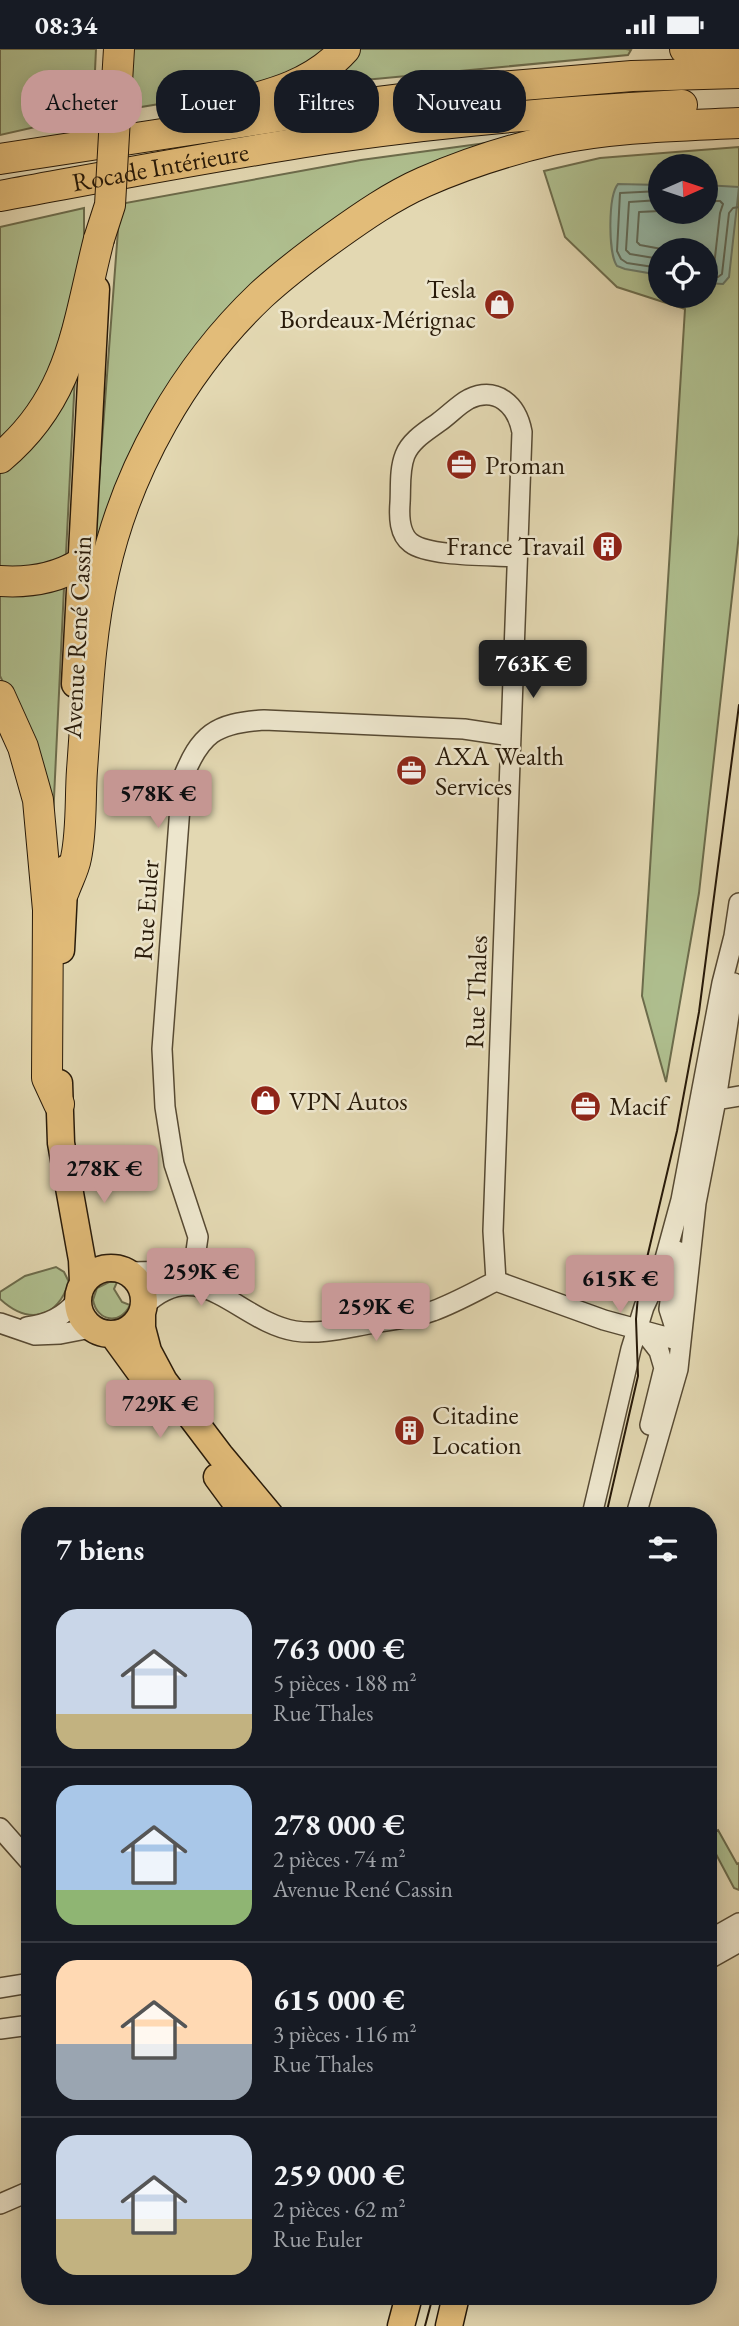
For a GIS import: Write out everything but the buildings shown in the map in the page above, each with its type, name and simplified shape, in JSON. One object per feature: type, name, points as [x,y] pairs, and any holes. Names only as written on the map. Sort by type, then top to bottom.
[{"type":"highway","points":[[115,70],[119,49]]},
{"type":"highway","points":[[14,156],[254,100],[289,89],[319,73],[345,49]]},
{"type":"highway","points":[[685,49],[739,52]]},
{"type":"highway","points":[[14,156],[346,106],[499,87],[632,76],[739,73]]},
{"type":"highway","name":"Rocade Intérieure","points":[[0,197],[222,155],[347,136],[499,118],[739,103]]},
{"type":"highway","points":[[64,891],[76,858],[93,636],[110,549],[120,515],[141,464],[164,419],[220,340],[260,296],[308,256],[363,216],[422,183],[476,162],[554,140],[651,127],[739,123]]},
{"type":"highway","points":[[0,458],[26,435],[46,408],[74,347],[99,239],[110,205],[111,133]]},
{"type":"highway","points":[[0,212],[222,155]]},
{"type":"highway","points":[[0,581],[54,577],[80,564]]},
{"type":"highway","points":[[0,696],[23,747],[38,800],[48,910],[47,1078],[59,1104]]},
{"type":"main road","points":[[108,49],[110,70]]},
{"type":"main road","name":"Avenue René Cassin","points":[[80,1291],[82,1260],[64,1161],[59,1104],[61,957],[99,239]]},
{"type":"main road","name":"Avenue René Cassin","points":[[64,1161],[90,1233],[108,1258],[123,1270]]},
{"type":"main road","points":[[239,1507],[102,1331],[79,1311],[80,1291],[98,1270],[123,1270],[142,1287],[142,1328],[148,1351],[164,1381],[263,1507]]},
{"type":"main road","points":[[102,1331],[131,1329],[144,1310]]},
{"type":"main road","points":[[401,2326],[407,2305]]},
{"type":"main road","points":[[416,2326],[418,2305]]},
{"type":"main road","points":[[449,2326],[454,2305]]},
{"type":"street","name":"Rue Thales","points":[[496,1281],[493,1231],[522,432],[511,405],[501,397],[486,394],[468,400],[413,442],[405,454],[402,468],[399,523],[410,542],[430,551],[517,557]]},
{"type":"street","name":"Rue Euler","points":[[194,1272],[198,1237],[174,1164],[165,1107],[162,1049],[182,781],[199,745],[217,729],[237,722],[264,720],[464,729],[511,736]]},
{"type":"street","points":[[594,1507],[641,1332],[644,1307],[663,1266],[681,1200],[739,903]]},
{"type":"street","points":[[637,1507],[672,1391],[681,1341],[696,1203],[735,1012],[734,936]]},
{"type":"street","points":[[715,1024],[725,1013],[735,1012]]},
{"type":"street","points":[[705,1075],[707,1087],[716,1100]]},
{"type":"street","points":[[716,1100],[739,1097]]},
{"type":"street","points":[[681,1200],[680,1235],[669,1310],[673,1327],[681,1341]]},
{"type":"street","points":[[123,1270],[194,1272],[222,1284],[253,1314]]},
{"type":"street","points":[[144,1310],[162,1291],[172,1286],[194,1285],[217,1293],[268,1323],[295,1331],[329,1331],[421,1314],[496,1281],[641,1332],[681,1341]]},
{"type":"street","points":[[3,1324],[24,1327],[52,1321],[69,1310],[80,1291]]},
{"type":"street","points":[[3,1324],[36,1335],[102,1331]]},
{"type":"street","points":[[636,1507],[640,1472],[664,1367],[659,1351],[641,1332]]},
{"type":"street","points":[[0,1828],[21,1852]]},
{"type":"street","points":[[717,1935],[739,1923]]},
{"type":"street","points":[[717,1955],[739,1943]]},
{"type":"street","points":[[0,1988],[21,1984]]},
{"type":"street","points":[[0,2029],[21,2026]]},
{"type":"street","points":[[0,2204],[21,2195]]},
{"type":"street","points":[[0,2216],[21,2208]]},
{"type":"shaded area","points":[[0,49],[96,49],[95,70],[21,70],[21,130],[0,135]]},
{"type":"shaded area","points":[[133,49],[326,49],[302,70],[274,70],[274,83],[260,87],[260,70],[156,70],[156,105],[142,107],[142,70],[132,70]]},
{"type":"shaded area","points":[[359,49],[631,50],[628,55],[470,70],[393,70],[393,77],[379,79],[379,70],[337,70]]},
{"type":"shaded area","points":[[501,141],[209,335],[92,573],[120,204],[361,160]]},
{"type":"shaded area","points":[[739,147],[739,534],[699,893],[666,1082],[642,996],[685,309],[682,308],[718,308],[718,238],[648,238],[648,297],[617,287],[565,237],[544,171],[600,158],[648,154],[648,224],[718,224],[718,154],[651,154]]},
{"type":"shaded area","points":[[84,208],[84,251],[49,377],[20,426],[0,442],[0,227]]},
{"type":"shaded area","points":[[75,376],[66,554],[45,570],[0,572],[0,473]]},
{"type":"shaded area","points":[[64,588],[52,840],[24,725],[0,676],[0,594]]},
{"type":"shaded area","points":[[56,1267],[64,1272],[69,1282],[57,1304],[49,1310],[31,1315],[21,1313],[0,1299],[0,1292],[25,1276]]},
{"type":"shaded area","points":[[109,1282],[117,1282],[114,1289],[122,1302],[130,1305],[121,1316],[115,1318],[104,1317],[99,1313],[93,1300],[97,1288]]},
{"type":"shaded area","points":[[717,1831],[737,1864],[739,1863],[739,1890],[734,1888],[717,1856]]},
{"type":"water","points":[[618,184],[648,185],[648,224],[718,224],[718,186],[739,187],[729,277],[723,284],[718,284],[718,238],[648,238],[648,273],[617,266],[610,225]]},
{"type":"tram line","points":[[608,1507],[638,1376],[638,1296],[677,1131],[699,1012],[739,705]]},
{"type":"tram line","points":[[425,2326],[431,2305]]},
{"type":"place","name":"Tesla Bordeaux-Mérignac","points":[[499,304]]},
{"type":"place","name":"Proman","points":[[462,465]]},
{"type":"place","name":"France Travail","points":[[608,546]]},
{"type":"place","name":"AXA Wealth Services","points":[[412,771]]},
{"type":"place","name":"VPN Autos","points":[[266,1101]]},
{"type":"place","name":"Macif","points":[[586,1106]]},
{"type":"place","name":"Citadine Location","points":[[409,1430]]}]
